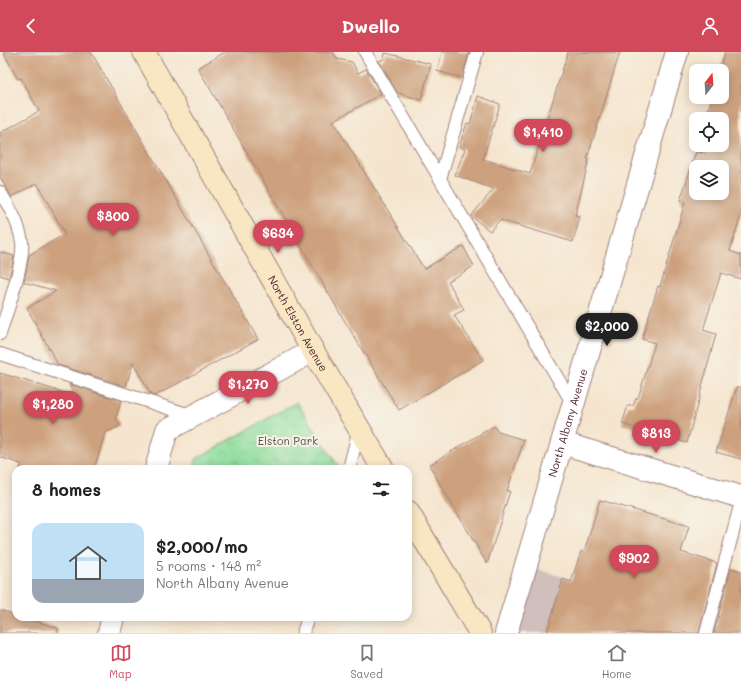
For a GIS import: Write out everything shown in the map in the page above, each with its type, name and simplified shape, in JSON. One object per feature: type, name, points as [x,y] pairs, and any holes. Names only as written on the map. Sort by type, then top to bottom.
[{"type":"main road","name":"North Elston Avenue","points":[[146,53],[313,351],[381,465]]},
{"type":"main road","points":[[412,519],[480,633]]},
{"type":"street","name":"North Albany Avenue","points":[[506,633],[677,52]]},
{"type":"street","points":[[157,465],[167,430],[313,351]]},
{"type":"street","points":[[562,443],[741,497]]},
{"type":"street","points":[[109,633],[112,621]]},
{"type":"lane","points":[[366,52],[573,404]]},
{"type":"lane","points":[[440,179],[477,52]]},
{"type":"lane","points":[[0,192],[16,218],[23,243],[18,271],[0,334]]},
{"type":"lane","points":[[0,354],[192,416]]},
{"type":"lane","points":[[350,465],[359,429]]},
{"type":"lane","points":[[706,633],[741,502]]},
{"type":"lane","points":[[303,633],[307,621]]},
{"type":"shaded area","points":[[527,566],[712,622],[709,633],[511,633]]},
{"type":"green space","name":"Elston Park","points":[[297,402],[337,465],[195,465],[196,459]]},
{"type":"building","points":[[3,52],[91,52],[258,339],[155,396],[151,395],[133,363],[126,386],[58,365],[27,308],[56,291],[24,282],[29,255],[65,234],[37,183],[12,197],[0,177],[0,133],[39,111],[21,78],[18,79]]},
{"type":"building","points":[[225,52],[333,52],[337,59],[352,62],[358,73],[366,69],[381,94],[333,121],[424,269],[463,246],[474,266],[448,281],[464,310],[454,315],[483,360],[399,410],[341,315],[198,68]]},
{"type":"building","points":[[442,52],[469,52],[462,78],[437,71]]},
{"type":"building","points":[[568,52],[620,52],[587,159],[589,159],[575,216],[580,217],[573,242],[500,220],[490,231],[471,216],[494,189],[455,175],[465,149],[459,147],[467,123],[470,124],[478,96],[500,104],[483,159],[530,174]]},
{"type":"building","points":[[725,52],[741,52],[741,215],[730,251],[741,255],[741,279],[721,273],[703,330],[716,334],[687,443],[622,424],[628,406],[633,406],[636,398],[638,398],[655,343],[642,339],[658,286],[660,287],[685,202],[680,201],[689,173],[689,200],[729,200],[729,160],[693,160],[696,152],[729,152],[729,112],[708,111],[710,104],[729,104],[729,64],[721,64]]},
{"type":"building","points":[[385,53],[431,64],[421,100],[398,93],[379,61],[384,59]]},
{"type":"building","points":[[0,252],[14,256],[9,278],[0,275]]},
{"type":"building","points":[[0,373],[75,396],[69,384],[121,401],[116,418],[120,426],[105,433],[95,465],[21,465],[0,457]]},
{"type":"building","points":[[737,387],[741,387],[741,459],[716,452]]},
{"type":"building","points":[[494,426],[498,432],[524,440],[507,491],[510,491],[487,564],[429,465]]},
{"type":"building","points":[[600,500],[689,526],[681,552],[717,563],[699,633],[547,633],[563,579],[571,582],[581,551],[584,552]]},
{"type":"building","points":[[731,568],[741,571],[741,633],[714,633]]},
{"type":"building","points":[[0,610],[12,614],[12,621],[35,621],[58,628],[58,633],[0,633]]}]
